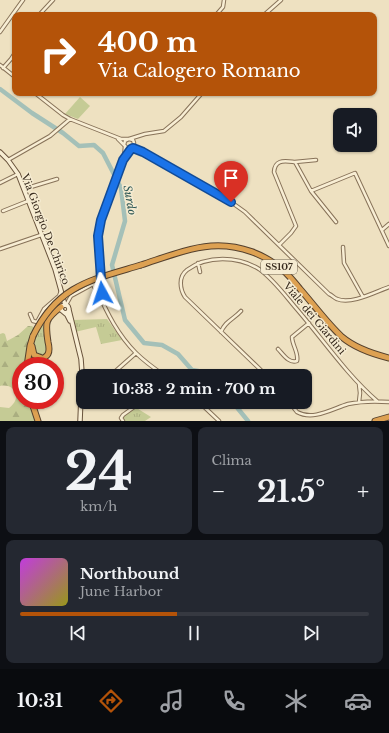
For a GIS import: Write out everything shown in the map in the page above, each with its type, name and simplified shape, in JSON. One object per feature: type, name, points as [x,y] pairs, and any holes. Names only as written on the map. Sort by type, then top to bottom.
[{"type":"highway","name":"SS107","points":[[28,357],[33,336],[38,326],[52,306],[69,291],[87,282],[193,249],[211,246],[233,247],[250,251],[269,260],[287,273],[332,327],[344,338],[361,349],[389,358]]},
{"type":"highway","points":[[43,357],[48,353],[49,347],[46,325],[48,318],[53,313],[65,308]]},
{"type":"highway","points":[[33,336],[32,352],[36,357]]},
{"type":"highway","points":[[34,409],[38,421]]},
{"type":"highway","points":[[375,421],[389,417]]},
{"type":"main road","name":"Via Giorgio De Chirico","points":[[0,152],[18,174],[55,269],[65,308]]},
{"type":"main road","points":[[65,308],[72,323],[81,359],[82,369]]},
{"type":"main road","points":[[80,421],[81,409]]},
{"type":"street","points":[[14,12],[23,0]]},
{"type":"street","points":[[42,12],[53,0]]},
{"type":"street","points":[[219,12],[223,7],[224,0]]},
{"type":"street","points":[[267,12],[281,0]]},
{"type":"street","points":[[0,32],[12,15]]},
{"type":"street","points":[[12,58],[1,66],[12,75]]},
{"type":"street","points":[[39,96],[70,119],[112,136],[121,139],[133,140],[143,152]]},
{"type":"street","points":[[156,369],[136,353],[119,333],[94,286],[98,283],[100,268],[99,229],[104,208],[123,160],[125,142],[128,139],[139,135],[166,129],[181,117],[199,96]]},
{"type":"street","points":[[8,160],[50,136],[70,119]]},
{"type":"street","points":[[123,160],[139,135]]},
{"type":"street","points":[[112,136],[121,141],[127,148],[132,148],[143,152],[231,202],[245,212],[329,294],[338,299],[348,301],[389,287]]},
{"type":"street","points":[[279,244],[296,226],[274,172],[275,166],[283,161],[295,162],[316,160]]},
{"type":"street","points":[[295,162],[311,191],[336,222]]},
{"type":"street","points":[[311,191],[355,173],[389,246]]},
{"type":"street","points":[[0,183],[18,174]]},
{"type":"street","points":[[24,189],[57,179]]},
{"type":"street","points":[[3,211],[28,201]]},
{"type":"street","points":[[382,230],[389,224]]},
{"type":"street","points":[[0,249],[41,235]]},
{"type":"street","points":[[343,247],[344,263],[363,297]]},
{"type":"street","name":"Viale dei Giardini","points":[[260,369],[185,297],[181,290],[180,281],[184,272],[192,266],[198,263],[219,259],[233,260],[247,263],[268,276],[359,384],[377,401]]},
{"type":"street","points":[[198,263],[200,272]]},
{"type":"street","points":[[98,283],[102,288],[104,305]]},
{"type":"street","points":[[65,308],[72,296],[98,283]]},
{"type":"street","points":[[87,288],[96,290],[102,288]]},
{"type":"street","points":[[30,314],[32,321],[37,322],[44,309],[62,293],[72,296]]},
{"type":"street","points":[[221,332],[223,327],[241,312]]},
{"type":"street","points":[[278,349],[291,361],[297,361],[298,357],[292,343],[292,337],[309,323]]},
{"type":"street","points":[[118,369],[136,353]]},
{"type":"street","points":[[359,384],[359,402]]},
{"type":"street","points":[[295,409],[303,415],[311,416],[320,415],[359,402],[389,402]]},
{"type":"street","points":[[123,421],[121,418],[123,415],[131,409]]},
{"type":"street","points":[[206,409],[219,421]]},
{"type":"green space","points":[[80,97],[90,106],[78,119],[65,114]]},
{"type":"green space","points":[[107,319],[122,340],[101,344],[96,327],[75,332],[73,320]]},
{"type":"green space","points":[[43,323],[47,351],[44,356],[36,356],[34,351],[34,343],[36,335]]},
{"type":"green space","points":[[28,326],[32,326],[35,329],[26,357],[12,357],[12,388],[0,386],[0,334],[5,334],[7,341],[18,335]]},
{"type":"green space","points":[[12,405],[12,409],[31,409],[35,421],[0,421],[0,407],[9,408]]},
{"type":"green space","points":[[132,409],[138,409],[151,417],[145,421],[124,421],[122,416]]},
{"type":"waterway","name":"Surdo","points":[[0,89],[79,146],[94,145],[103,153],[121,188],[125,221],[112,265],[125,320],[144,343],[162,345],[178,354],[191,369]]},
{"type":"waterway","name":"Surdo","points":[[238,409],[248,421]]},
{"type":"route","points":[[102,293],[98,236],[99,229],[104,208],[123,160],[131,149],[133,148],[143,152],[231,202]]}]
